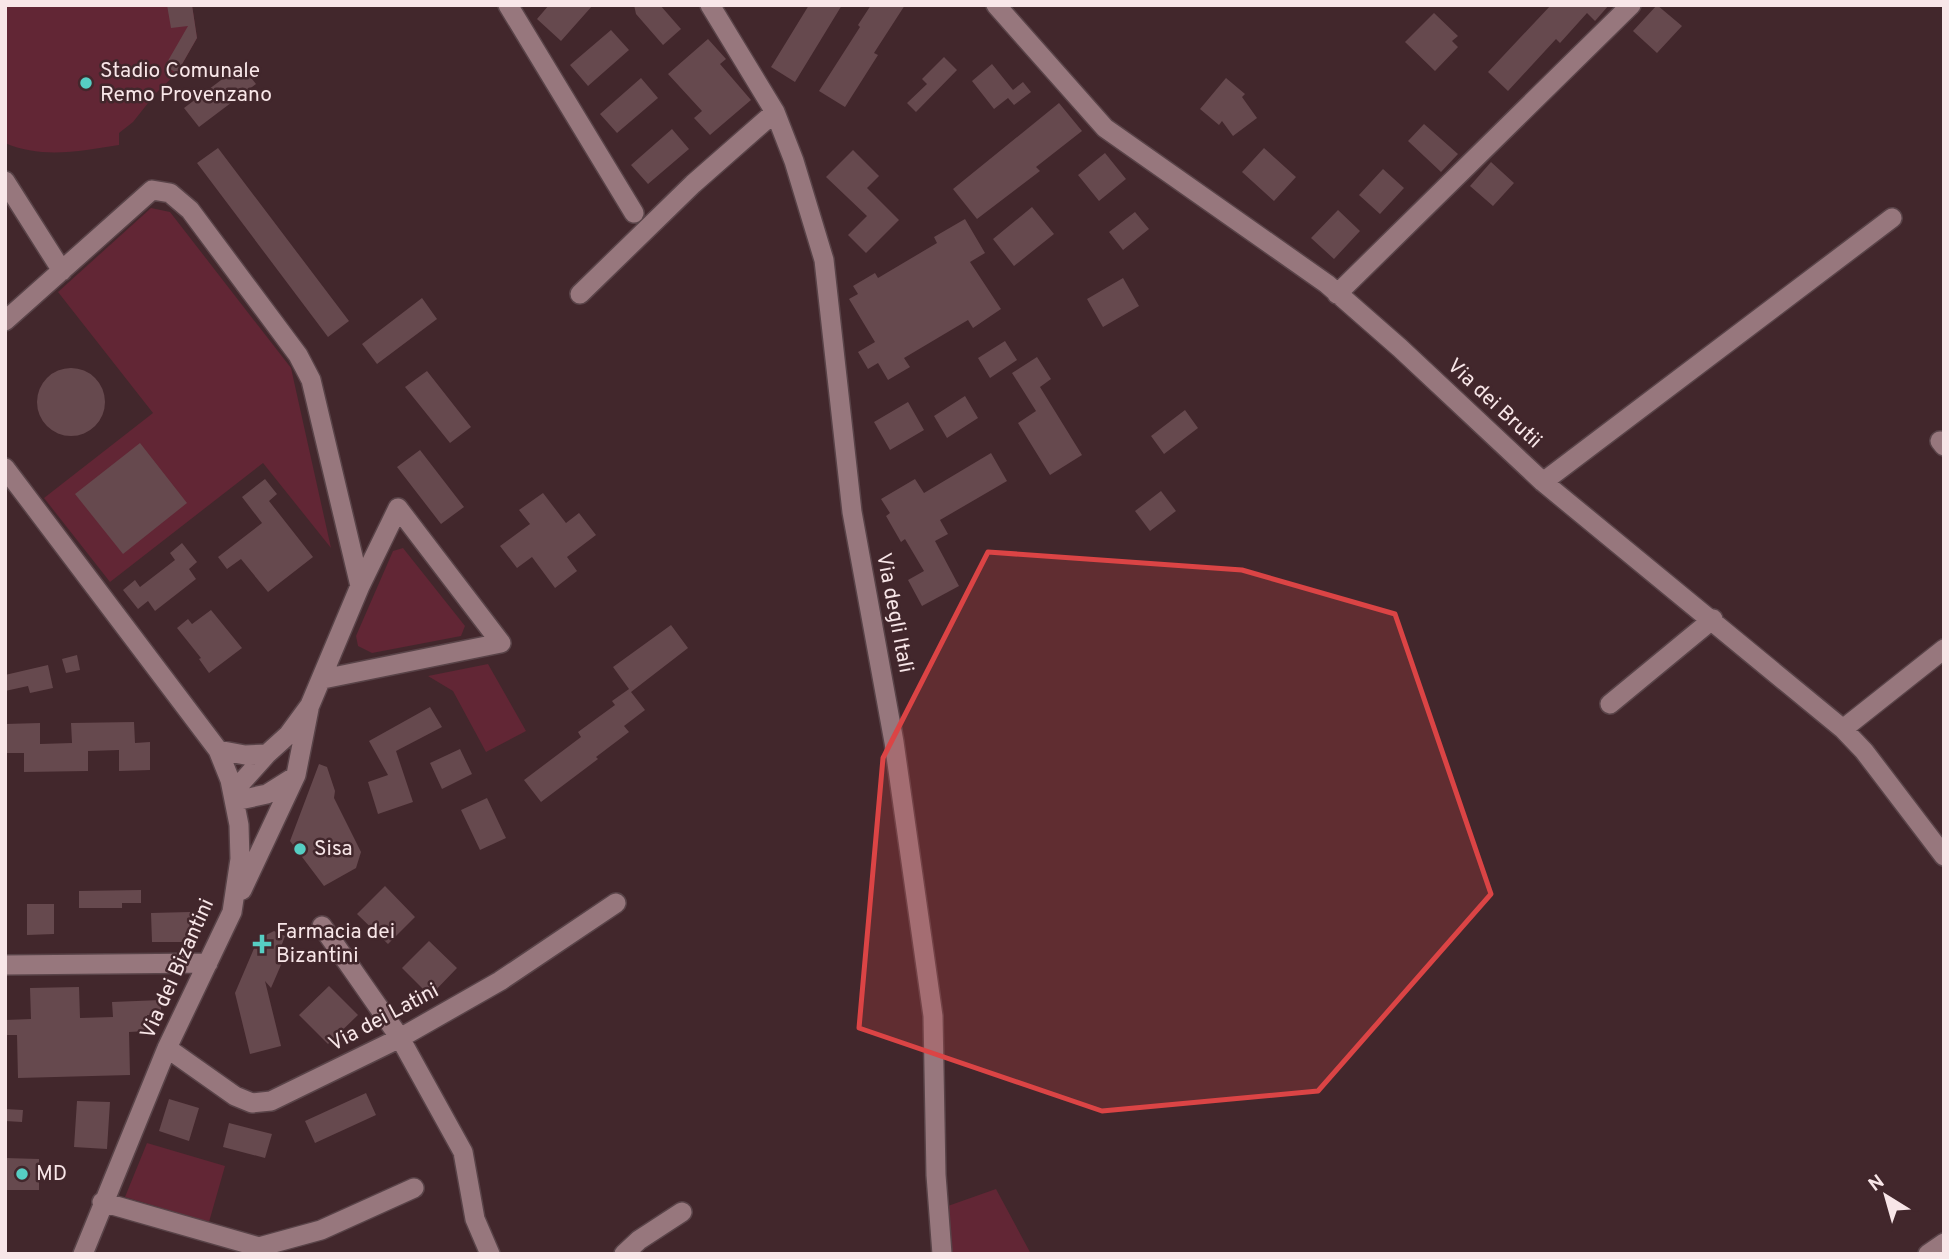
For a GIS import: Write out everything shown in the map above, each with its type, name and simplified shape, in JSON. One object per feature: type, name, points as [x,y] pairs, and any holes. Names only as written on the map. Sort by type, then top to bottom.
[{"type":"street","points":[[508,5],[634,213]]},
{"type":"street","name":"Via degli Itali","points":[[710,5],[775,112],[794,161],[824,260],[852,512],[894,743],[933,1016],[936,1175],[942,1254]]},
{"type":"street","name":"Via dei Brutii","points":[[996,5],[1105,128],[1327,284],[1544,482],[1843,729],[1864,751],[1944,856]]},
{"type":"street","points":[[1337,294],[1631,5]]},
{"type":"street","points":[[580,294],[693,184],[775,112]]},
{"type":"street","points":[[5,181],[62,271]]},
{"type":"street","points":[[5,321],[152,190],[170,193],[190,210],[298,355],[311,380],[360,586]]},
{"type":"street","points":[[1544,482],[1892,218]]},
{"type":"street","name":"Via dei Bizantini","points":[[5,468],[218,750],[230,780],[239,825],[240,859],[232,912],[167,1048],[83,1254]]},
{"type":"street","points":[[234,797],[267,754],[288,735],[310,705],[360,586],[398,508],[501,643],[323,679]]},
{"type":"street","points":[[1611,704],[1713,619]]},
{"type":"street","points":[[1843,729],[1944,649]]},
{"type":"street","points":[[232,912],[296,775],[310,705]]},
{"type":"street","points":[[218,750],[245,755],[267,754]]},
{"type":"street","points":[[234,797],[267,794],[296,775]]},
{"type":"street","name":"Via dei Latini","points":[[167,1048],[235,1096],[253,1103],[271,1101],[401,1038],[500,981],[616,903]]},
{"type":"street","points":[[322,926],[401,1038],[463,1152],[475,1219],[490,1254]]},
{"type":"street","points":[[5,965],[208,963]]},
{"type":"street","points":[[102,1202],[259,1247],[321,1230],[414,1188]]},
{"type":"street","points":[[624,1254],[639,1240],[682,1212]]},
{"type":"street","points":[[1928,1254],[1944,1243]]},
{"type":"highlighted area","points":[[988,552],[1242,570],[1395,614],[1491,894],[1318,1091],[1102,1111],[859,1028],[883,758]]},
{"type":"shaded area","name":"Stadio Comunale Remo Provenzano","points":[[5,5],[192,5],[197,38],[177,73],[156,93],[133,122],[119,133],[119,145],[62,152],[33,151],[5,143]]},
{"type":"shaded area","points":[[151,208],[170,212],[291,368],[331,548],[263,463],[110,582],[44,498],[153,413],[58,292]]},
{"type":"shaded area","points":[[403,548],[465,626],[461,636],[372,653],[358,646],[356,636],[393,551]]},
{"type":"shaded area","points":[[488,664],[526,731],[486,752],[453,691],[428,676]]},
{"type":"shaded area","points":[[147,1143],[225,1166],[209,1222],[125,1197]]},
{"type":"shaded area","points":[[996,1189],[1031,1254],[951,1254],[945,1207]]},
{"type":"building","points":[[167,5],[192,5],[197,38],[177,73],[165,66],[188,26],[171,28]]},
{"type":"building","points":[[549,5],[593,5],[561,41],[537,19]]},
{"type":"building","points":[[634,5],[660,5],[681,29],[663,45],[636,14]]},
{"type":"building","points":[[809,5],[842,5],[795,82],[771,67]]},
{"type":"building","points":[[871,5],[905,5],[874,53],[878,55],[845,107],[819,91]]},
{"type":"building","points":[[1551,5],[1609,5],[1595,21],[1587,13],[1560,43],[1556,39],[1508,91],[1488,72]]},
{"type":"building","points":[[1657,5],[1682,26],[1657,53],[1633,31]]},
{"type":"building","points":[[1434,13],[1458,36],[1452,41],[1458,47],[1435,71],[1405,42]]},
{"type":"building","points":[[611,30],[629,50],[588,86],[570,65]]},
{"type":"building","points":[[708,39],[726,59],[720,64],[751,100],[710,135],[694,118],[702,111],[668,74]]},
{"type":"building","points":[[944,57],[957,70],[916,112],[907,103],[927,84],[922,79]]},
{"type":"building","points":[[992,64],[1013,90],[1023,82],[1031,92],[1014,105],[1008,98],[994,109],[972,81]]},
{"type":"building","points":[[241,65],[256,84],[199,127],[184,108]]},
{"type":"building","points":[[641,78],[658,98],[617,133],[600,114]]},
{"type":"building","points":[[1226,78],[1245,94],[1242,97],[1257,118],[1233,136],[1222,121],[1219,125],[1200,109]]},
{"type":"building","points":[[1059,103],[1082,131],[1036,167],[1040,171],[977,219],[953,189]]},
{"type":"building","points":[[1424,124],[1458,154],[1441,172],[1408,141]]},
{"type":"building","points":[[672,129],[689,149],[648,184],[631,165]]},
{"type":"building","points":[[218,148],[349,321],[328,337],[197,163]]},
{"type":"building","points":[[1264,148],[1296,177],[1274,201],[1242,172]]},
{"type":"building","points":[[853,150],[879,176],[867,188],[899,220],[866,253],[848,235],[867,216],[826,177]]},
{"type":"building","points":[[1105,153],[1126,179],[1099,201],[1078,175]]},
{"type":"building","points":[[1491,162],[1514,183],[1493,206],[1470,186]]},
{"type":"building","points":[[1383,169],[1404,188],[1380,214],[1359,195]]},
{"type":"building","points":[[1032,207],[1054,234],[1014,266],[993,239]]},
{"type":"building","points":[[1338,210],[1360,231],[1334,259],[1311,238]]},
{"type":"building","points":[[1135,212],[1149,229],[1123,250],[1109,232]]},
{"type":"building","points":[[965,219],[985,253],[970,262],[1001,309],[973,328],[968,320],[904,358],[910,367],[888,380],[878,363],[868,369],[858,352],[875,342],[849,299],[858,294],[853,286],[875,273],[878,278],[937,243],[934,237]]},
{"type":"building","points":[[1123,278],[1139,306],[1103,327],[1087,299]]},
{"type":"building","points":[[422,298],[437,319],[377,364],[362,344]]},
{"type":"building","points":[[1005,341],[1017,360],[990,378],[978,358]]},
{"type":"building","points":[[1037,357],[1051,379],[1040,387],[1082,455],[1050,475],[1018,423],[1036,411],[1012,373]]},
{"type":"building","points":[[64,368],[78,368],[90,373],[100,383],[105,402],[100,421],[90,431],[78,436],[64,436],[52,431],[42,421],[37,409],[37,395],[42,383],[52,373]]},
{"type":"building","points":[[427,371],[471,427],[450,443],[405,387]]},
{"type":"building","points":[[965,396],[978,418],[947,438],[934,416]]},
{"type":"building","points":[[908,402],[924,430],[890,450],[874,422]]},
{"type":"building","points":[[1185,410],[1198,428],[1164,454],[1151,436]]},
{"type":"building","points":[[140,443],[187,503],[123,554],[75,494]]},
{"type":"building","points":[[420,450],[464,507],[441,524],[397,467]]},
{"type":"building","points":[[991,453],[1007,481],[940,520],[948,534],[935,541],[959,586],[922,606],[908,580],[924,571],[905,539],[901,542],[886,516],[890,513],[881,499],[915,479],[924,493]]},
{"type":"building","points":[[265,479],[277,494],[269,501],[313,557],[268,592],[241,559],[227,569],[218,557],[262,523],[242,497]]},
{"type":"building","points":[[1161,491],[1176,511],[1150,531],[1135,511]]},
{"type":"building","points":[[543,493],[566,523],[579,513],[596,535],[567,557],[577,571],[555,588],[532,557],[517,568],[500,546],[530,524],[519,510]]},
{"type":"building","points":[[182,543],[197,562],[189,569],[196,579],[155,611],[148,601],[138,609],[123,590],[135,580],[140,587],[175,560],[170,553]]},
{"type":"building","points":[[211,610],[242,648],[209,673],[199,659],[201,658],[177,628],[188,619],[192,624]]},
{"type":"building","points":[[671,625],[688,648],[631,692],[645,710],[624,726],[629,732],[541,802],[524,780],[581,737],[578,732],[615,705],[612,701],[629,689],[613,667]]},
{"type":"building","points":[[77,655],[80,670],[66,673],[62,659]]},
{"type":"building","points":[[48,665],[53,688],[30,693],[28,686],[5,691],[5,675]]},
{"type":"building","points":[[430,707],[442,727],[396,751],[413,802],[378,814],[368,782],[388,775],[369,741]]},
{"type":"building","points":[[134,722],[135,743],[150,742],[150,770],[119,771],[119,750],[88,751],[88,771],[24,772],[24,753],[5,753],[5,724],[40,723],[40,744],[72,743],[71,723]]},
{"type":"building","points":[[460,749],[472,774],[442,789],[430,763]]},
{"type":"building","points":[[319,764],[327,767],[335,791],[334,798],[361,852],[356,868],[324,886],[290,841]]},
{"type":"building","points":[[487,798],[506,838],[480,850],[461,810]]},
{"type":"building","points":[[385,886],[415,917],[388,944],[357,914]]},
{"type":"building","points":[[141,890],[141,903],[122,903],[122,908],[79,908],[79,891]]},
{"type":"building","points":[[27,904],[54,904],[54,934],[27,935]]},
{"type":"building","points":[[190,912],[190,942],[152,942],[151,913]]},
{"type":"building","points":[[274,931],[285,936],[281,947],[287,951],[271,988],[265,981],[281,1046],[250,1054],[235,993],[258,939]]},
{"type":"building","points":[[429,941],[457,968],[430,996],[402,968]]},
{"type":"building","points":[[329,986],[358,1015],[328,1044],[299,1015]]},
{"type":"building","points":[[79,987],[80,1018],[113,1017],[112,1002],[161,1000],[161,1015],[147,1015],[147,1031],[129,1032],[130,1075],[18,1078],[17,1035],[5,1035],[5,1020],[31,1019],[30,988]]},
{"type":"building","points":[[366,1093],[376,1115],[315,1143],[305,1121]]},
{"type":"building","points":[[169,1099],[199,1108],[189,1141],[159,1131]]},
{"type":"building","points":[[77,1101],[110,1102],[107,1149],[74,1147]]},
{"type":"building","points":[[5,1109],[23,1110],[22,1122],[5,1121]]},
{"type":"building","points":[[229,1123],[272,1134],[265,1158],[223,1147]]},
{"type":"building","name":"MD","points":[[5,1158],[39,1159],[39,1190],[5,1190]]},
{"type":"place","name":"Stadio Comunale Remo Provenzano","points":[[86,83]]},
{"type":"place","name":"Sisa","points":[[300,849]]},
{"type":"place","name":"Farmacia dei Bizantini","points":[[262,944]]},
{"type":"place","name":"MD","points":[[22,1174]]}]
